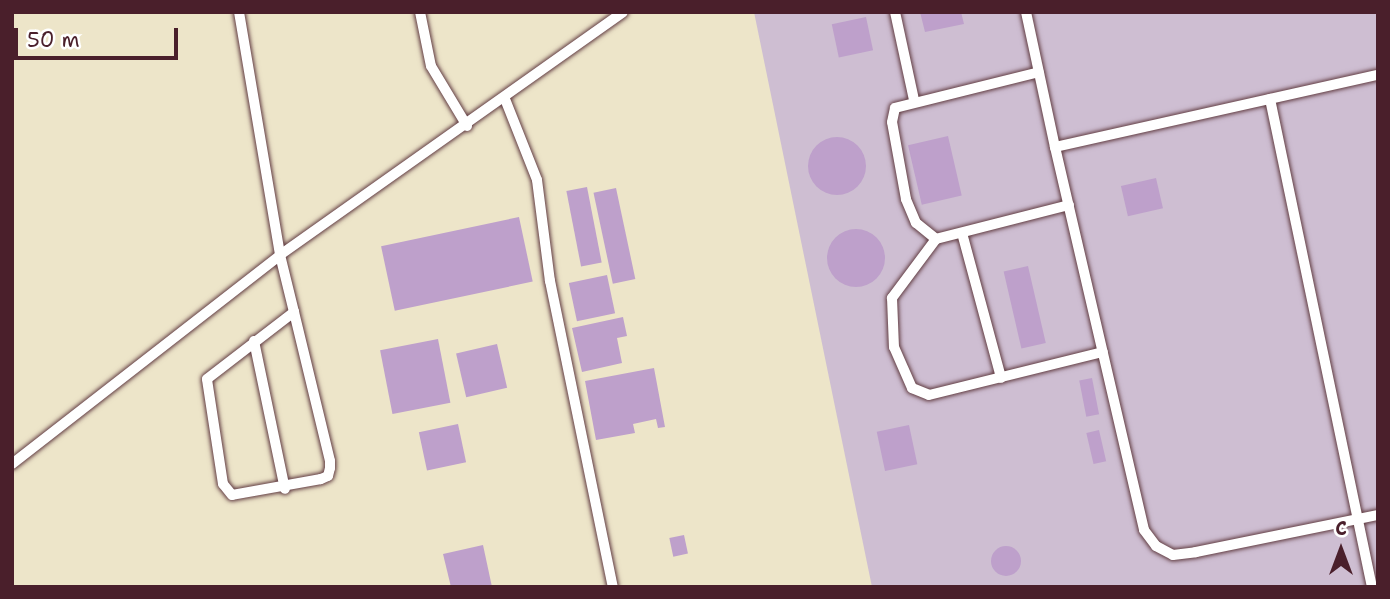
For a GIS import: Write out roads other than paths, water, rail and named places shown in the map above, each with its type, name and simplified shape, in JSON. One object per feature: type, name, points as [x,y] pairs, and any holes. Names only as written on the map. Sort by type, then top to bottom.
[{"type":"lane","points":[[239,12],[280,255],[294,312],[330,468],[328,476],[321,479],[240,497],[223,484],[206,383],[211,372],[294,312]]},
{"type":"lane","points":[[420,12],[431,66],[467,126]]},
{"type":"lane","points":[[12,464],[280,255],[467,126],[623,12]]},
{"type":"lane","points":[[895,12],[914,100]]},
{"type":"lane","points":[[1026,12],[1144,530],[1156,546],[1173,555],[1378,515]]},
{"type":"lane","points":[[936,239],[916,223],[906,199],[892,122],[895,108],[914,100],[1039,72]]},
{"type":"lane","points":[[1055,147],[1378,75]]},
{"type":"lane","points":[[505,99],[537,180],[550,281],[613,587]]},
{"type":"lane","points":[[1270,99],[1372,587]]},
{"type":"lane","points":[[1069,205],[936,239],[892,298],[891,324],[901,370],[912,388],[929,395],[1103,352]]},
{"type":"lane","points":[[962,233],[1001,377]]},
{"type":"lane","points":[[254,341],[285,489]]}]
